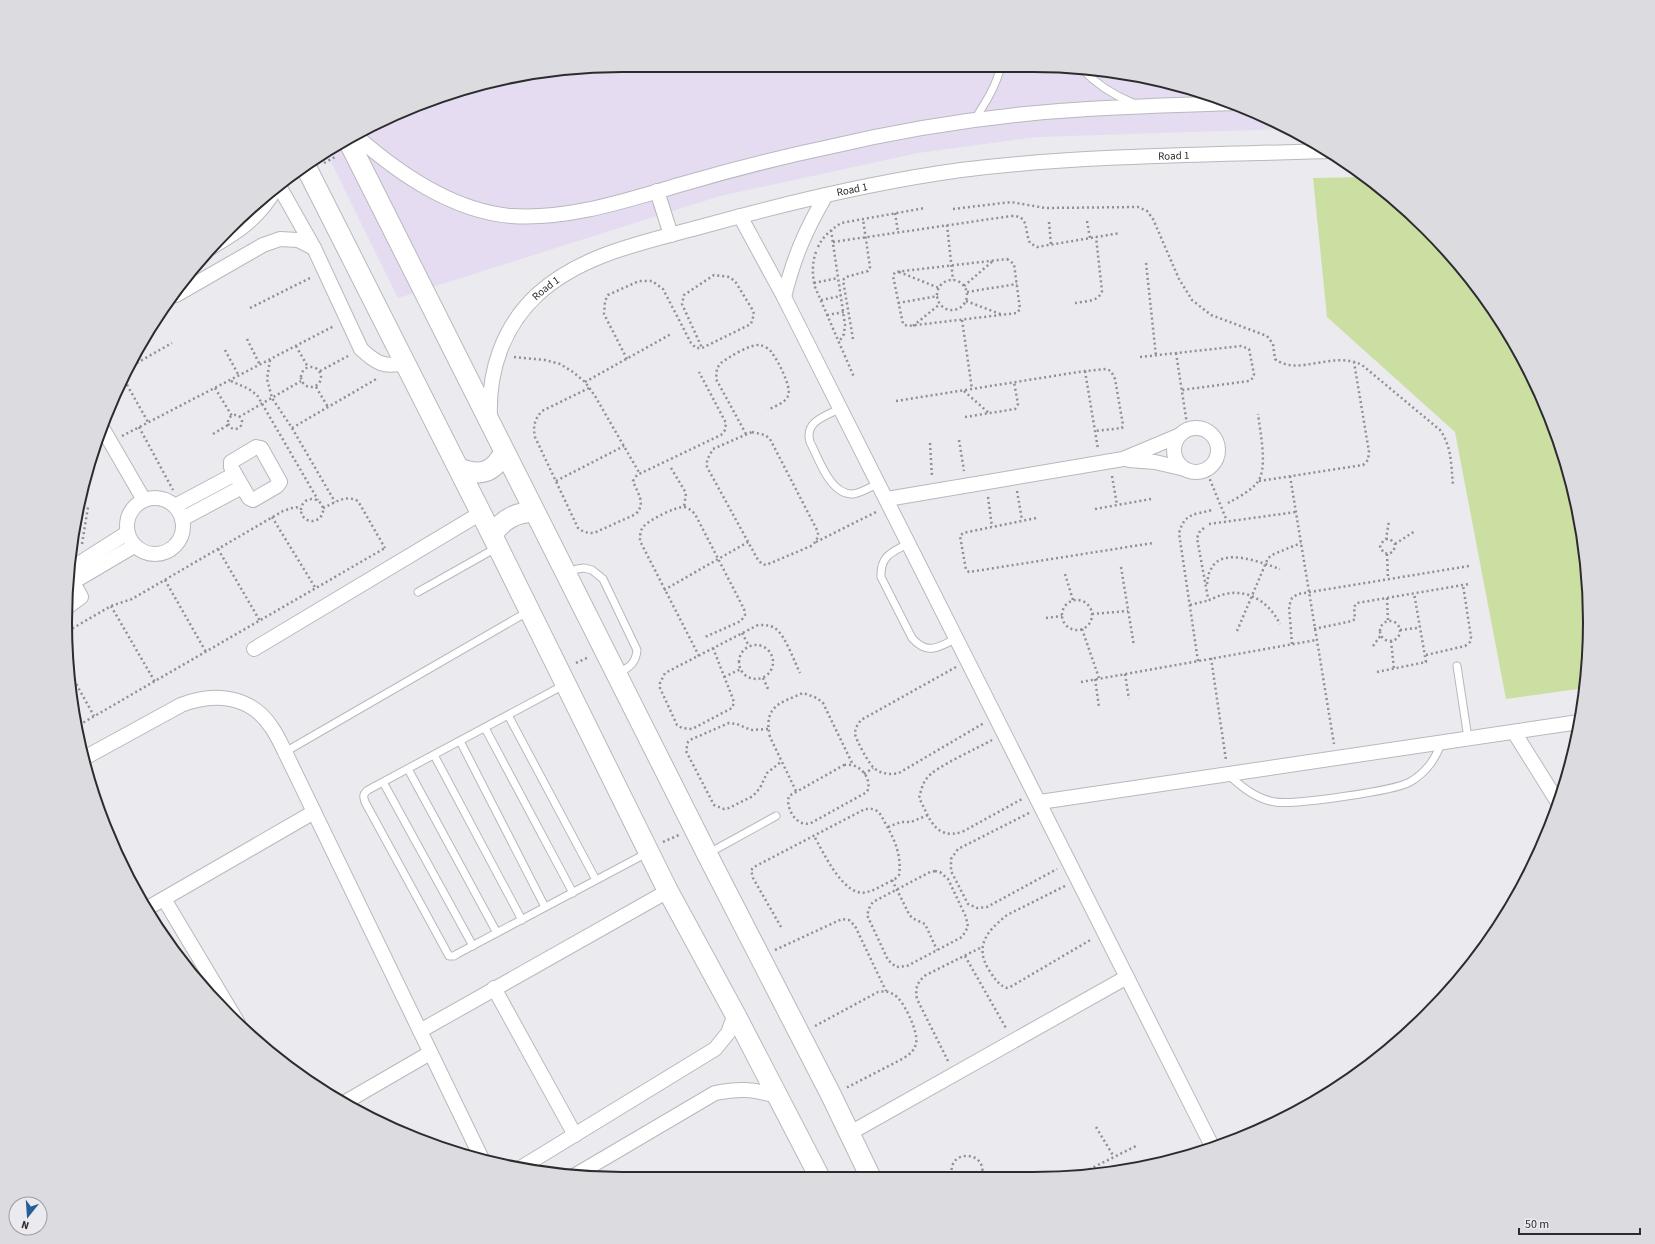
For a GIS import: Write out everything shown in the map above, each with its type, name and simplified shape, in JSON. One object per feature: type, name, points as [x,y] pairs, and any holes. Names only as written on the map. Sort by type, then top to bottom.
[{"type":"street","points":[[353,143],[436,192],[473,208],[510,216],[542,216],[584,210],[741,168],[831,146],[975,120],[1086,109],[1217,104]]},
{"type":"street","points":[[352,143],[534,512],[693,827],[761,956],[868,1172]]},
{"type":"street","name":"Road 1","points":[[490,424],[489,401],[491,378],[497,355],[506,334],[519,314],[538,294],[560,277],[591,260],[671,235],[826,195],[894,181],[962,170],[1143,156],[1317,151]]},
{"type":"street","points":[[308,171],[399,364],[458,468],[530,610],[648,851],[735,1014],[816,1172]]},
{"type":"street","points":[[281,190],[314,248],[361,349],[373,360],[399,364]]},
{"type":"street","points":[[657,191],[671,235]]},
{"type":"street","points":[[784,297],[800,245],[826,195]]},
{"type":"street","points":[[229,237],[254,219],[269,200]]},
{"type":"street","points":[[740,216],[784,297],[841,408],[1210,1143]]},
{"type":"street","points":[[183,291],[263,245],[280,239],[298,240],[314,248]]},
{"type":"street","points":[[888,502],[933,491],[1111,461],[1155,462],[1199,472],[1206,470],[1213,465],[1217,458],[1219,449],[1217,441],[1212,434],[1205,429],[1196,427],[1111,461]]},
{"type":"street","points":[[1183,433],[1174,445],[1174,454],[1178,463],[1186,470]]},
{"type":"street","points":[[107,437],[144,500]]},
{"type":"street","points":[[256,447],[259,447],[280,482],[278,486],[253,500],[249,498],[242,487],[231,468],[231,462],[256,447]]},
{"type":"street","points":[[458,468],[469,472],[480,473],[491,469],[499,462],[504,452]]},
{"type":"street","points":[[178,505],[235,474]]},
{"type":"street","points":[[182,519],[242,487]]},
{"type":"street","points":[[160,498],[178,505],[183,528],[181,537],[171,550],[156,555],[148,554],[130,540],[126,525],[131,510],[144,500],[160,498]]},
{"type":"street","points":[[495,541],[498,526],[514,514],[534,512]]},
{"type":"street","points":[[254,649],[481,513]]},
{"type":"street","points":[[76,565],[130,540]]},
{"type":"street","points":[[74,579],[130,540]]},
{"type":"street","points":[[73,583],[81,597],[73,603]]},
{"type":"street","points":[[89,756],[181,705],[194,700],[209,697],[230,699],[250,707],[262,716],[272,727],[285,752],[479,1153]]},
{"type":"street","points":[[1039,800],[1228,774],[1573,723]]},
{"type":"street","points":[[1514,732],[1555,797]]},
{"type":"street","points":[[151,906],[314,812]]},
{"type":"street","points":[[420,1031],[668,890]]},
{"type":"street","points":[[164,898],[219,996]]},
{"type":"street","points":[[850,1133],[1127,977]]},
{"type":"street","points":[[494,988],[575,1135]]},
{"type":"street","points":[[528,1163],[715,1049],[728,1033],[735,1014]]},
{"type":"street","points":[[350,1099],[430,1053]]},
{"type":"street","points":[[583,1171],[715,1093],[736,1089],[757,1090],[777,1096]]},
{"type":"lane","points":[[975,120],[988,100],[1000,72]]},
{"type":"lane","points":[[1087,75],[1115,96],[1141,106]]},
{"type":"lane","points":[[841,408],[814,422],[809,428],[808,435],[816,454],[832,485],[839,490],[854,494],[879,483]]},
{"type":"lane","points":[[418,592],[495,541]]},
{"type":"lane","points":[[909,543],[886,556],[882,562],[881,577],[912,638],[918,645],[925,648],[934,649],[957,638]]},
{"type":"lane","points":[[566,574],[577,569],[592,570],[603,579],[637,650],[637,657],[634,663],[616,674]]},
{"type":"lane","points":[[285,752],[530,610]]},
{"type":"lane","points":[[1457,666],[1468,738]]},
{"type":"lane","points":[[563,678],[508,716],[368,790],[364,793],[363,798],[439,939],[450,956],[454,956],[498,933],[648,851]]},
{"type":"lane","points":[[508,716],[596,880]]},
{"type":"lane","points":[[485,728],[573,893]]},
{"type":"lane","points":[[460,741],[545,908]]},
{"type":"lane","points":[[1228,774],[1241,787],[1256,796],[1274,802],[1292,803],[1307,801],[1392,788],[1409,783],[1424,772],[1435,759],[1442,742]]},
{"type":"lane","points":[[434,755],[522,920]]},
{"type":"lane","points":[[408,769],[498,933]]},
{"type":"lane","points":[[383,782],[473,946]]},
{"type":"lane","points":[[707,854],[776,816]]},
{"type":"path","points":[[953,209],[1011,202],[1045,208],[1138,208],[1147,211],[1153,219],[1179,279],[1192,300],[1211,315],[1267,336],[1273,344],[1275,359],[1281,364],[1292,366],[1342,359],[1354,361],[1362,365],[1440,430],[1449,447],[1453,485]]},
{"type":"path","points":[[854,378],[814,283],[812,275],[816,250],[822,239],[841,223],[925,208]]},
{"type":"path","points":[[895,213],[898,232]]},
{"type":"path","points":[[833,242],[1017,216],[1022,218],[1026,224],[1030,243],[1037,247],[1120,233]]},
{"type":"path","points":[[853,339],[843,280],[846,277],[868,271],[870,267],[863,219]]},
{"type":"path","points":[[1087,221],[1090,238]]},
{"type":"path","points":[[1049,222],[1051,245]]},
{"type":"path","points":[[947,225],[953,280]]},
{"type":"path","points":[[831,230],[846,330],[839,342]]},
{"type":"path","points":[[1075,302],[1095,299],[1101,294],[1102,291],[1096,237]]},
{"type":"path","points":[[1007,259],[1012,261],[1014,264],[1019,311],[1017,313],[913,326],[903,324],[893,276],[897,272],[995,260],[1007,259]]},
{"type":"path","points":[[964,286],[995,260]]},
{"type":"path","points":[[1146,263],[1156,356]]},
{"type":"path","points":[[250,308],[325,271]]},
{"type":"path","points":[[897,272],[939,288]]},
{"type":"path","points":[[627,359],[604,314],[603,307],[608,295],[639,280],[652,281],[663,289],[691,343],[696,348],[702,348],[751,324],[754,314],[735,281],[729,277],[714,276],[688,291],[682,299],[682,304],[702,348]]},
{"type":"path","points":[[814,283],[838,278]]},
{"type":"path","points":[[953,280],[958,281],[964,286],[967,292],[966,301],[959,308],[949,309],[940,304],[938,296],[939,288],[945,282],[953,280]]},
{"type":"path","points":[[967,292],[1017,284]]},
{"type":"path","points":[[821,300],[841,296]]},
{"type":"path","points":[[898,303],[938,296]]},
{"type":"path","points":[[966,301],[1004,315]]},
{"type":"path","points":[[913,326],[940,304]]},
{"type":"path","points":[[827,315],[844,312]]},
{"type":"path","points":[[107,437],[139,427],[240,376],[347,319]]},
{"type":"path","points":[[962,320],[972,389]]},
{"type":"path","points":[[584,382],[671,334]]},
{"type":"path","points":[[247,339],[260,365]]},
{"type":"path","points":[[138,362],[172,343]]},
{"type":"path","points":[[746,434],[716,379],[717,368],[721,363],[753,345],[761,345],[772,353],[789,384],[790,390],[784,401],[768,410]]},
{"type":"path","points":[[296,346],[308,367]]},
{"type":"path","points":[[1140,357],[1245,346],[1249,349],[1254,378],[1249,381],[1182,390]]},
{"type":"path","points":[[320,371],[361,349]]},
{"type":"path","points":[[225,350],[240,376]]},
{"type":"path","points":[[1176,353],[1182,390],[1183,433]]},
{"type":"path","points":[[497,355],[545,360],[560,364],[573,372],[589,388],[640,474]]},
{"type":"path","points":[[270,360],[267,379],[272,398],[292,428],[335,502]]},
{"type":"path","points":[[1259,481],[1363,466],[1368,460],[1369,452],[1354,361]]},
{"type":"path","points":[[292,428],[399,364]]},
{"type":"path","points":[[316,387],[307,387],[301,381],[301,373],[308,367],[312,366],[320,371]]},
{"type":"path","points":[[316,387],[321,380],[320,371]]},
{"type":"path","points":[[1085,371],[1095,432],[1111,461],[1117,505]]},
{"type":"path","points":[[896,401],[1085,371],[1111,371],[1114,375],[1123,425],[1122,428],[1095,432]]},
{"type":"path","points":[[589,388],[542,412],[534,423],[535,437],[578,528],[582,532],[594,533],[636,514],[639,510],[641,500],[634,478],[721,435],[725,430],[726,423],[699,372]]},
{"type":"path","points":[[230,380],[249,389],[257,395],[323,508],[323,514],[316,521],[311,522],[303,517],[301,507]]},
{"type":"path","points":[[232,416],[239,417],[301,381]]},
{"type":"path","points":[[965,417],[1013,410],[1018,404],[1014,382]]},
{"type":"path","points":[[127,384],[148,422]]},
{"type":"path","points":[[316,387],[328,407]]},
{"type":"path","points":[[215,388],[232,416]]},
{"type":"path","points":[[963,390],[990,414]]},
{"type":"path","points":[[1228,503],[1256,485],[1259,481],[1263,462],[1258,414]]},
{"type":"path","points":[[228,425],[229,418],[232,416]]},
{"type":"path","points":[[228,425],[235,430],[239,428],[242,421],[239,417]]},
{"type":"path","points":[[213,434],[228,425]]},
{"type":"path","points":[[139,427],[178,505]]},
{"type":"path","points":[[816,542],[818,532],[770,439],[759,432],[746,434],[713,449],[707,460],[708,467],[758,560],[762,564],[771,564],[816,542],[888,502]]},
{"type":"path","points":[[959,440],[966,485]]},
{"type":"path","points":[[930,443],[933,491]]},
{"type":"path","points":[[556,481],[624,446]]},
{"type":"path","points":[[671,468],[686,493],[684,507]]},
{"type":"path","points":[[1206,470],[1227,521]]},
{"type":"path","points":[[1290,476],[1308,593],[1337,758]]},
{"type":"path","points":[[1015,477],[1022,520]]},
{"type":"path","points":[[986,482],[992,526]]},
{"type":"path","points":[[323,508],[344,498],[358,501],[394,564]]},
{"type":"path","points":[[1095,509],[1151,499]]},
{"type":"path","points":[[72,629],[111,606],[127,602],[283,511],[301,507],[308,500],[318,500]]},
{"type":"path","points":[[76,565],[88,507]]},
{"type":"path","points":[[699,656],[640,541],[640,533],[643,526],[649,521],[678,507],[690,509],[694,514],[744,609],[745,615],[741,620],[705,637]]},
{"type":"path","points":[[1198,661],[1179,533],[1186,518],[1212,510]]},
{"type":"path","points":[[1209,524],[1296,512]]},
{"type":"path","points":[[272,517],[316,589]]},
{"type":"path","points":[[1036,518],[992,526],[961,534],[961,543],[967,571],[1153,543]]},
{"type":"path","points":[[1388,554],[1384,553],[1380,547],[1386,539],[1389,521]]},
{"type":"path","points":[[1204,528],[1200,531],[1196,538],[1208,598],[1210,600]]},
{"type":"path","points":[[1395,544],[1415,531]]},
{"type":"path","points":[[1386,539],[1390,539],[1395,544]]},
{"type":"path","points":[[664,590],[748,542]]},
{"type":"path","points":[[1237,631],[1264,564],[1270,556],[1301,543]]},
{"type":"path","points":[[1388,554],[1392,553],[1395,549],[1395,544]]},
{"type":"path","points":[[82,723],[385,548]]},
{"type":"path","points":[[218,549],[260,621]]},
{"type":"path","points":[[1388,554],[1388,579]]},
{"type":"path","points":[[1206,587],[1211,568],[1216,562],[1223,558],[1231,557],[1249,559],[1280,569]]},
{"type":"path","points":[[1292,644],[1289,606],[1292,598],[1298,594],[1469,566]]},
{"type":"path","points":[[1121,567],[1134,646]]},
{"type":"path","points":[[1065,574],[1073,600]]},
{"type":"path","points":[[165,580],[206,652]]},
{"type":"path","points":[[1314,629],[1352,621],[1355,619],[1354,607],[1357,602],[1469,584]]},
{"type":"path","points":[[1426,655],[1465,646],[1470,642],[1471,637],[1463,585]]},
{"type":"path","points":[[1190,604],[1210,600],[1228,594],[1240,593],[1252,596],[1269,607],[1280,624]]},
{"type":"path","points":[[1377,672],[1424,663],[1426,660],[1414,593]]},
{"type":"path","points":[[1387,598],[1388,621]]},
{"type":"path","points":[[1073,600],[1079,600],[1088,605],[1092,614],[1090,623],[1082,629],[1073,630],[1069,628],[1062,616],[1063,608],[1066,604],[1073,600]]},
{"type":"path","points":[[111,606],[154,682]]},
{"type":"path","points":[[1092,614],[1128,611]]},
{"type":"path","points":[[1046,618],[1062,616]]},
{"type":"path","points":[[1388,621],[1397,624],[1400,630],[1398,637],[1391,641]]},
{"type":"path","points":[[1388,621],[1380,628],[1381,635],[1391,641]]},
{"type":"path","points":[[713,648],[734,702],[732,708],[692,729],[682,728],[677,725],[660,688],[660,683],[665,673],[699,656],[713,648],[758,625],[767,625],[775,628],[782,634],[800,673]]},
{"type":"path","points":[[1400,630],[1417,628]]},
{"type":"path","points":[[1082,629],[1097,679],[1099,707]]},
{"type":"path","points":[[742,633],[748,646]]},
{"type":"path","points":[[1373,646],[1381,635]]},
{"type":"path","points":[[1081,682],[1316,640]]},
{"type":"path","points":[[1391,641],[1394,669]]},
{"type":"path","points":[[759,645],[769,650],[772,655],[773,666],[768,675],[763,678],[753,679],[748,677],[741,669],[739,659],[741,654],[748,646],[759,645]]},
{"type":"path","points":[[563,678],[604,649]]},
{"type":"path","points":[[1211,658],[1224,743]]},
{"type":"path","points":[[968,660],[861,720],[857,724],[855,734],[857,740],[873,768],[885,774],[892,775],[899,773],[996,716]]},
{"type":"path","points":[[724,677],[741,669]]},
{"type":"path","points":[[1125,674],[1129,699]]},
{"type":"path","points":[[763,678],[770,691]]},
{"type":"path","points":[[76,684],[95,716]]},
{"type":"path","points":[[796,791],[770,737],[768,729],[771,712],[776,705],[803,693],[810,694],[817,698],[823,703],[853,765]]},
{"type":"path","points":[[768,729],[751,730],[737,724],[729,723],[692,739],[688,742],[686,751],[714,805],[724,809],[752,796],[760,788],[767,773],[782,761]]},
{"type":"path","points":[[1005,734],[938,769],[928,776],[924,782],[919,798],[934,828],[944,833],[953,835],[1039,800]]},
{"type":"path","points":[[844,765],[853,765],[860,768],[864,774],[869,781],[867,792],[806,825],[800,824],[796,820],[788,801],[789,796],[796,791],[844,765]]},
{"type":"path","points":[[864,774],[873,768]]},
{"type":"path","points":[[1039,800],[958,849],[951,859],[951,871],[968,904],[972,907],[982,908],[987,907],[1070,862]]},
{"type":"path","points":[[780,927],[753,878],[751,870],[754,867],[865,809],[871,808],[880,814],[896,842],[900,859],[899,875],[866,893],[853,890],[841,881],[814,836]]},
{"type":"path","points":[[888,827],[901,822],[911,822],[928,815]]},
{"type":"path","points":[[648,851],[693,827]]},
{"type":"path","points":[[930,872],[940,872],[948,879],[966,917],[968,927],[962,937],[902,968],[896,967],[888,960],[868,915],[868,910],[873,902],[896,890],[930,872]]},
{"type":"path","points":[[892,880],[909,914],[912,918],[923,922],[927,927],[937,950]]},
{"type":"path","points":[[1079,880],[1007,915],[992,928],[982,947],[983,961],[996,981],[1006,988],[1012,986],[1104,932]]},
{"type":"path","points":[[761,956],[842,920],[849,920],[855,926],[886,991]]},
{"type":"path","points":[[954,1074],[917,999],[916,990],[919,981],[926,975],[982,947]]},
{"type":"path","points":[[965,956],[1014,1041]]},
{"type":"path","points":[[800,1034],[878,992],[886,991],[894,994],[900,1000],[917,1035],[916,1044],[912,1052],[904,1058],[831,1095]]},
{"type":"path","points":[[1096,1128],[1114,1157]]},
{"type":"path","points":[[1091,1169],[1136,1146]]},
{"type":"path","points":[[952,1172],[954,1162],[964,1156],[970,1156],[980,1162],[982,1172]]},
{"type":"shaded area","points":[[622,72],[1069,73],[1105,77],[1175,91],[1210,101],[1277,129],[1037,137],[918,153],[720,196],[398,298],[329,157],[379,129],[412,114],[445,101],[515,83],[586,73]]},
{"type":"green space","points":[[1356,177],[1396,208],[1447,259],[1469,287],[1490,316],[1526,379],[1554,445],[1572,515],[1578,550],[1582,586],[1583,622],[1582,658],[1579,689],[1506,699],[1455,432],[1327,317],[1313,178]]}]
